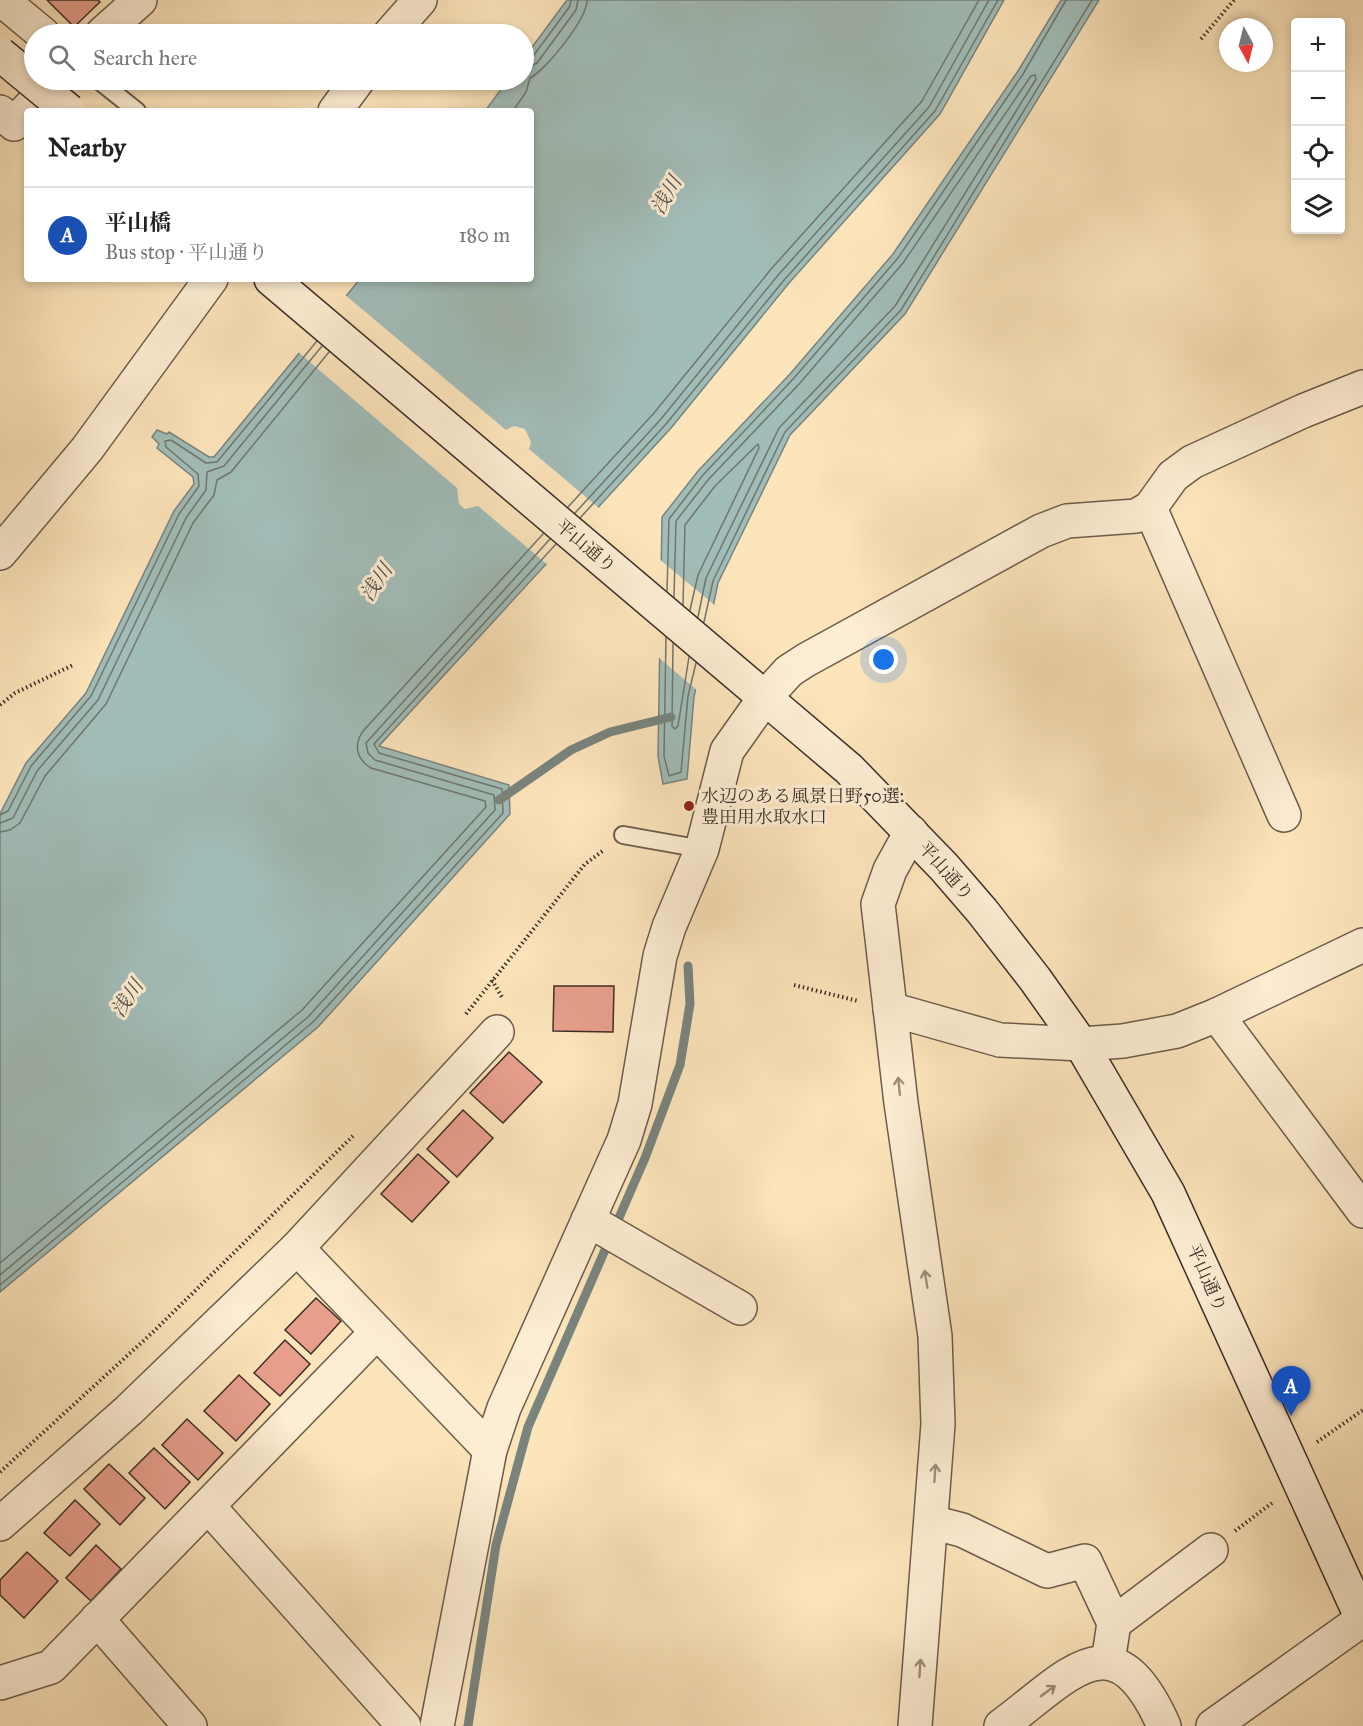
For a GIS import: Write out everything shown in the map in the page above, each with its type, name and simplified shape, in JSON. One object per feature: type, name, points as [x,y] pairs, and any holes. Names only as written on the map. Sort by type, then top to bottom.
[{"type":"street","points":[[2,0],[31,24]]},
{"type":"street","points":[[113,24],[140,0]]},
{"type":"street","points":[[399,24],[420,0]]},
{"type":"street","points":[[0,54],[24,74]]},
{"type":"street","points":[[44,90],[65,108]]},
{"type":"street","points":[[28,108],[44,90]]},
{"type":"street","points":[[337,108],[351,90]]},
{"type":"street","points":[[14,124],[24,113]]},
{"type":"street","points":[[0,554],[87,449],[209,282]]},
{"type":"street","name":"平山通り","points":[[275,282],[766,696],[849,769],[911,832],[982,911],[1081,1044],[1168,1193],[1363,1620]]},
{"type":"street","points":[[437,1726],[490,1450],[504,1408],[604,1230],[642,1073],[660,956],[685,885],[702,849],[727,751],[766,696],[789,671],[806,660],[1041,531],[1067,521],[1136,516],[1150,508],[1173,476],[1192,462],[1303,411],[1361,393]]},
{"type":"street","points":[[1150,508],[1284,815]]},
{"type":"street","points":[[911,832],[890,870],[878,904],[908,1158],[934,1336],[938,1424],[915,1726]]},
{"type":"street","points":[[890,1009],[1000,1040],[1081,1044],[1123,1041],[1177,1031],[1217,1015],[1363,945]]},
{"type":"street","points":[[1217,1015],[1363,1211]]},
{"type":"street","points":[[0,1524],[129,1410],[297,1248],[497,1032]]},
{"type":"street","points":[[604,1230],[740,1308]]},
{"type":"street","points":[[297,1248],[490,1450]]},
{"type":"street","points":[[0,1683],[51,1667],[377,1332]]},
{"type":"street","points":[[208,1506],[404,1726]]},
{"type":"street","points":[[931,1522],[962,1530],[1047,1571],[1086,1561],[1114,1623],[1108,1662]]},
{"type":"street","points":[[1114,1623],[1211,1550]]},
{"type":"street","points":[[97,1619],[190,1726]]},
{"type":"street","points":[[1213,1726],[1363,1620]]},
{"type":"street","points":[[1001,1726],[1088,1663],[1108,1662],[1123,1667],[1138,1680],[1164,1726]]},
{"type":"lane","points":[[0,63],[24,76]]},
{"type":"lane","points":[[111,90],[133,108]]},
{"type":"lane","points":[[623,835],[702,849]]},
{"type":"path","points":[[1201,39],[1234,0]]},
{"type":"path","points":[[0,705],[15,693],[73,665]]},
{"type":"path","points":[[459,1021],[585,864],[623,835]]},
{"type":"path","points":[[794,985],[890,1009]]},
{"type":"path","points":[[0,1472],[152,1333],[354,1134]]},
{"type":"path","points":[[1211,1550],[1363,1410]]},
{"type":"water","name":"浅川","points":[[567,0],[1004,0],[940,114],[789,283],[671,428],[379,746],[509,785],[510,814],[318,1027],[0,1292],[0,814],[26,763],[86,693],[174,511],[194,484],[193,477],[157,448],[159,444],[152,437],[157,430],[167,434],[169,432],[209,457],[214,457],[358,282],[534,282],[534,108],[487,108],[501,90],[534,90],[534,45]]},
{"type":"water","points":[[1061,0],[1099,0],[905,314],[790,435],[718,583],[694,697],[687,779],[663,784],[658,756],[662,517],[698,471],[790,374],[893,254],[1018,71]]},
{"type":"pier","points":[[344,294],[506,430],[514,426],[525,429],[531,442],[529,449],[600,509],[549,566],[478,506],[465,509],[459,504],[457,488],[297,351]]},
{"type":"pier","points":[[658,558],[717,607],[699,692],[657,656]]},
{"type":"building","points":[[47,0],[98,0],[100,2],[77,24],[71,24]]},
{"type":"building","points":[[554,986],[614,986],[613,1032],[553,1031]]},
{"type":"building","points":[[509,1052],[542,1082],[503,1123],[470,1093]]},
{"type":"building","points":[[463,1110],[493,1138],[457,1177],[427,1149]]},
{"type":"building","points":[[418,1154],[449,1182],[412,1222],[381,1194]]},
{"type":"building","points":[[316,1298],[341,1321],[311,1354],[285,1330]]},
{"type":"building","points":[[285,1340],[310,1364],[280,1396],[254,1373]]},
{"type":"building","points":[[239,1375],[270,1404],[236,1441],[204,1411]]},
{"type":"building","points":[[187,1419],[223,1453],[198,1480],[162,1445]]},
{"type":"building","points":[[154,1448],[190,1482],[165,1509],[129,1473]]},
{"type":"building","points":[[109,1464],[145,1498],[120,1525],[84,1489]]},
{"type":"building","points":[[75,1500],[100,1524],[70,1556],[44,1533]]},
{"type":"building","points":[[96,1545],[121,1569],[91,1601],[66,1578]]},
{"type":"building","points":[[27,1552],[58,1581],[24,1618],[0,1595],[0,1580]]},
{"type":"waterway","points":[[499,800],[571,750],[610,732],[671,717]]},
{"type":"waterway","points":[[468,1726],[496,1545],[528,1427],[645,1158],[680,1065],[690,1004],[688,966]]},
{"type":"place","name":"水辺のある風景日野50選: 豊田用水取水口","points":[[689,806]]},
{"type":"place","name":"平山橋","points":[[1291,1416]]}]
